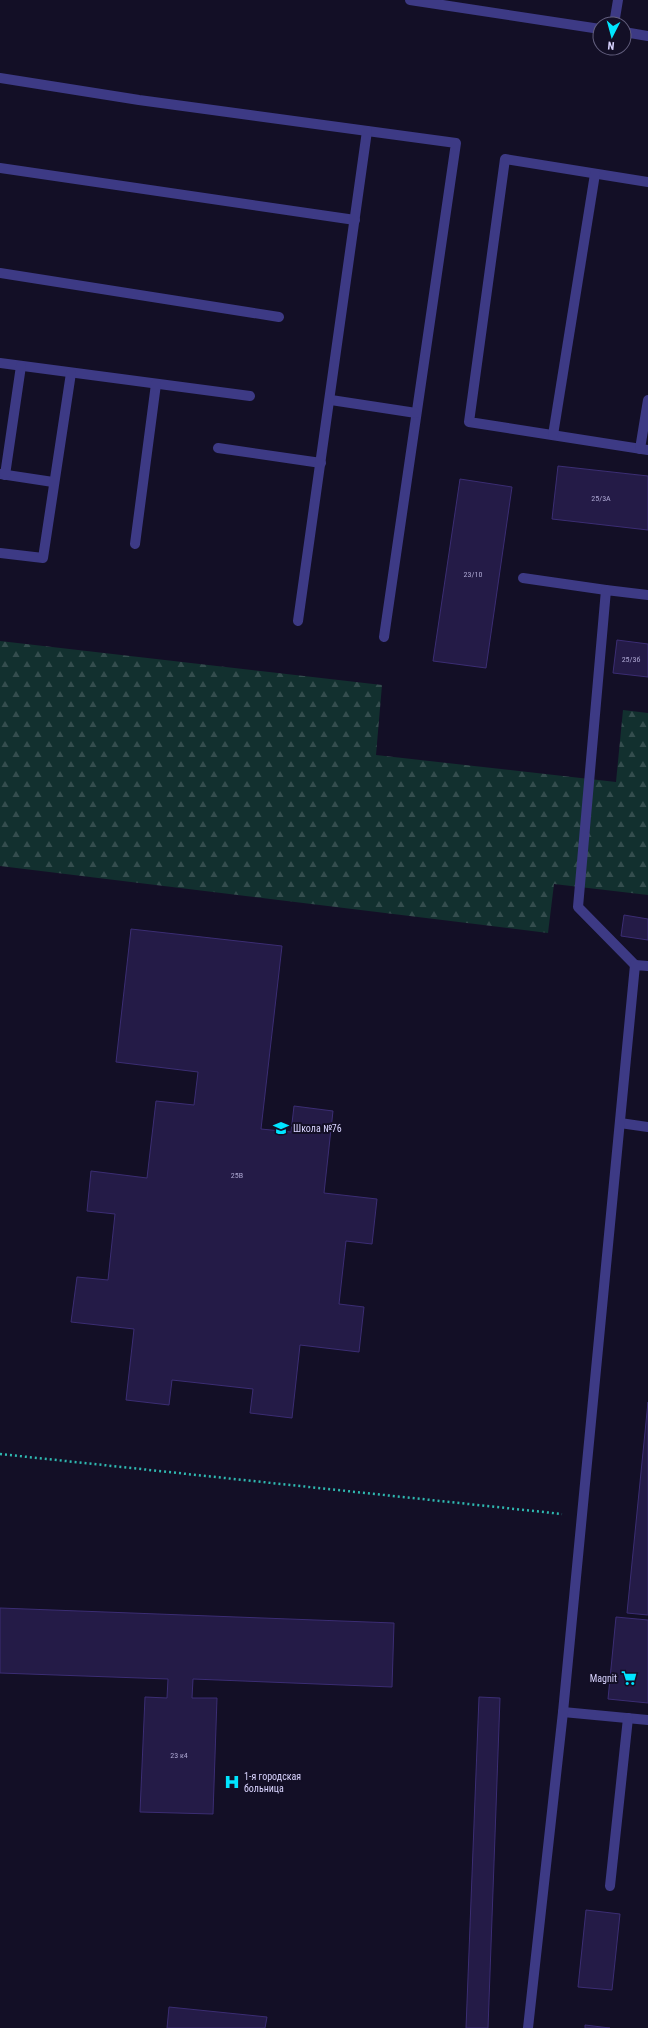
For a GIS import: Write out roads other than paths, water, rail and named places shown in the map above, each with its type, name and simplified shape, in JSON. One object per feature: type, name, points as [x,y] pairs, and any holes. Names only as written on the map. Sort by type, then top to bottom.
[{"type":"street","points":[[410,0],[592,28]]},
{"type":"street","points":[[615,16],[618,0]]},
{"type":"street","points":[[632,33],[648,36]]},
{"type":"street","points":[[0,78],[139,100],[456,143],[384,637]]},
{"type":"street","points":[[298,621],[367,131]]},
{"type":"street","points":[[648,182],[506,159],[469,422],[644,450],[648,400]]},
{"type":"street","points":[[0,168],[355,220]]},
{"type":"street","points":[[553,435],[595,174]]},
{"type":"street","points":[[0,273],[279,317]]},
{"type":"street","points":[[0,363],[250,396]]},
{"type":"street","points":[[21,366],[3,474],[53,482]]},
{"type":"street","points":[[0,553],[43,558],[53,482],[71,373]]},
{"type":"street","points":[[135,544],[156,384]]},
{"type":"street","points":[[330,400],[416,413]]},
{"type":"street","points":[[218,448],[321,463]]},
{"type":"street","points":[[523,578],[648,595]]},
{"type":"street","points":[[606,590],[578,907],[636,965],[648,966]]},
{"type":"street","points":[[528,2028],[563,1712],[636,965]]},
{"type":"street","points":[[620,1123],[648,1127]]},
{"type":"street","points":[[563,1712],[648,1720]]},
{"type":"street","points":[[610,1886],[628,1718]]},
{"type":"place","name":"Школа №76","points":[[281,1128]]},
{"type":"place","name":"Magnit","points":[[629,1678]]},
{"type":"place","name":"1-я городская больница","points":[[232,1782]]}]
